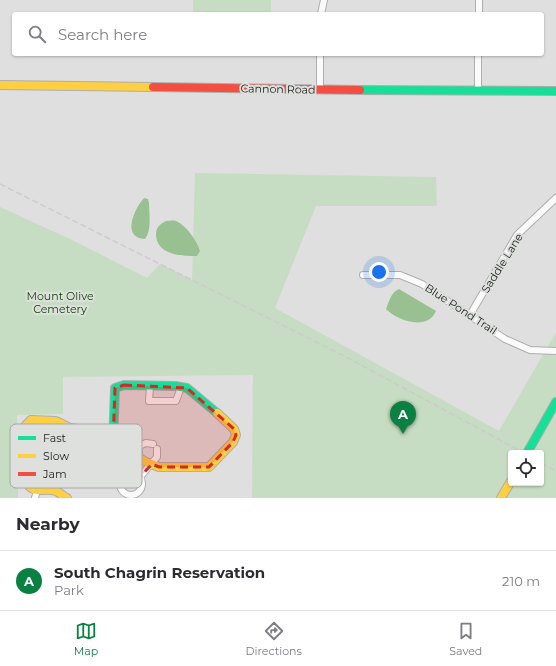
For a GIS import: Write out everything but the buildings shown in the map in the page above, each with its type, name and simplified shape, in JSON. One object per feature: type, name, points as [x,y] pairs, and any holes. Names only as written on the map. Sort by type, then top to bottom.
[{"type":"street","points":[[321,12],[324,0]]},
{"type":"street","points":[[479,0],[479,12]]},
{"type":"street","points":[[320,56],[320,90]]},
{"type":"street","points":[[478,56],[478,91]]},
{"type":"street","name":"Cannon Road","points":[[0,85],[556,92]]},
{"type":"street","name":"Saddle Lane","points":[[470,315],[517,235],[556,198]]},
{"type":"street","name":"Blue Pond Trail","points":[[363,275],[400,275],[422,284],[505,339],[530,350],[556,351]]},
{"type":"street","points":[[114,424],[115,388],[124,385],[181,387],[187,388],[206,403],[234,429],[236,435],[233,442],[209,468],[160,467],[142,459]]},
{"type":"street","points":[[150,386],[149,401],[176,401],[181,387]]},
{"type":"street","points":[[529,450],[556,402]]},
{"type":"street","points":[[27,424],[31,420],[50,420],[62,424]]},
{"type":"street","points":[[142,445],[146,443],[155,447],[157,457],[142,475]]},
{"type":"street","points":[[501,498],[508,486]]},
{"type":"street","points":[[123,488],[123,491],[143,498]]},
{"type":"street","points":[[36,494],[59,492],[67,498]]},
{"type":"highlighted area","points":[[124,385],[187,388],[234,429],[236,435],[233,442],[209,467],[159,467],[152,464],[140,477],[132,473],[123,477],[113,444],[115,388]]},
{"type":"green space","points":[[193,0],[271,0],[271,12],[193,12]]},
{"type":"green space","name":"Mount Olive Cemetery","points":[[195,173],[436,177],[437,206],[316,206],[275,308],[499,431],[556,332],[556,498],[252,498],[253,375],[63,377],[63,414],[17,415],[17,424],[10,424],[10,488],[18,488],[18,498],[0,498],[0,207],[72,240],[147,278],[160,264],[192,280]]},
{"type":"shaded area","points":[[144,198],[148,199],[150,217],[149,231],[145,239],[133,234],[132,228],[134,216]]},
{"type":"shaded area","points":[[166,221],[176,221],[188,230],[197,243],[200,251],[197,256],[177,255],[161,247],[157,242],[156,232],[159,226]]},
{"type":"shaded area","points":[[399,289],[436,311],[432,317],[426,321],[412,322],[397,317],[386,309],[392,295]]},
{"type":"railway","points":[[0,184],[350,359],[518,450]]},
{"type":"railway","points":[[544,465],[556,471]]},
{"type":"traffic: fast","points":[[360,90],[556,91]]},
{"type":"traffic: fast","points":[[114,424],[115,388],[124,385],[175,386],[187,388],[217,413]]},
{"type":"traffic: fast","points":[[529,450],[556,402]]},
{"type":"traffic: slow","points":[[0,85],[153,87]]},
{"type":"traffic: slow","points":[[142,460],[159,467],[209,467],[233,442],[236,435],[234,429],[217,413]]},
{"type":"traffic: slow","points":[[27,424],[31,420],[56,421],[62,424]]},
{"type":"traffic: slow","points":[[501,498],[508,486]]},
{"type":"traffic: slow","points":[[32,488],[38,490],[56,491],[67,498]]},
{"type":"traffic: jam","points":[[153,87],[360,90]]},
{"type":"place","name":"South Chagrin Reservation","points":[[403,434]]}]
